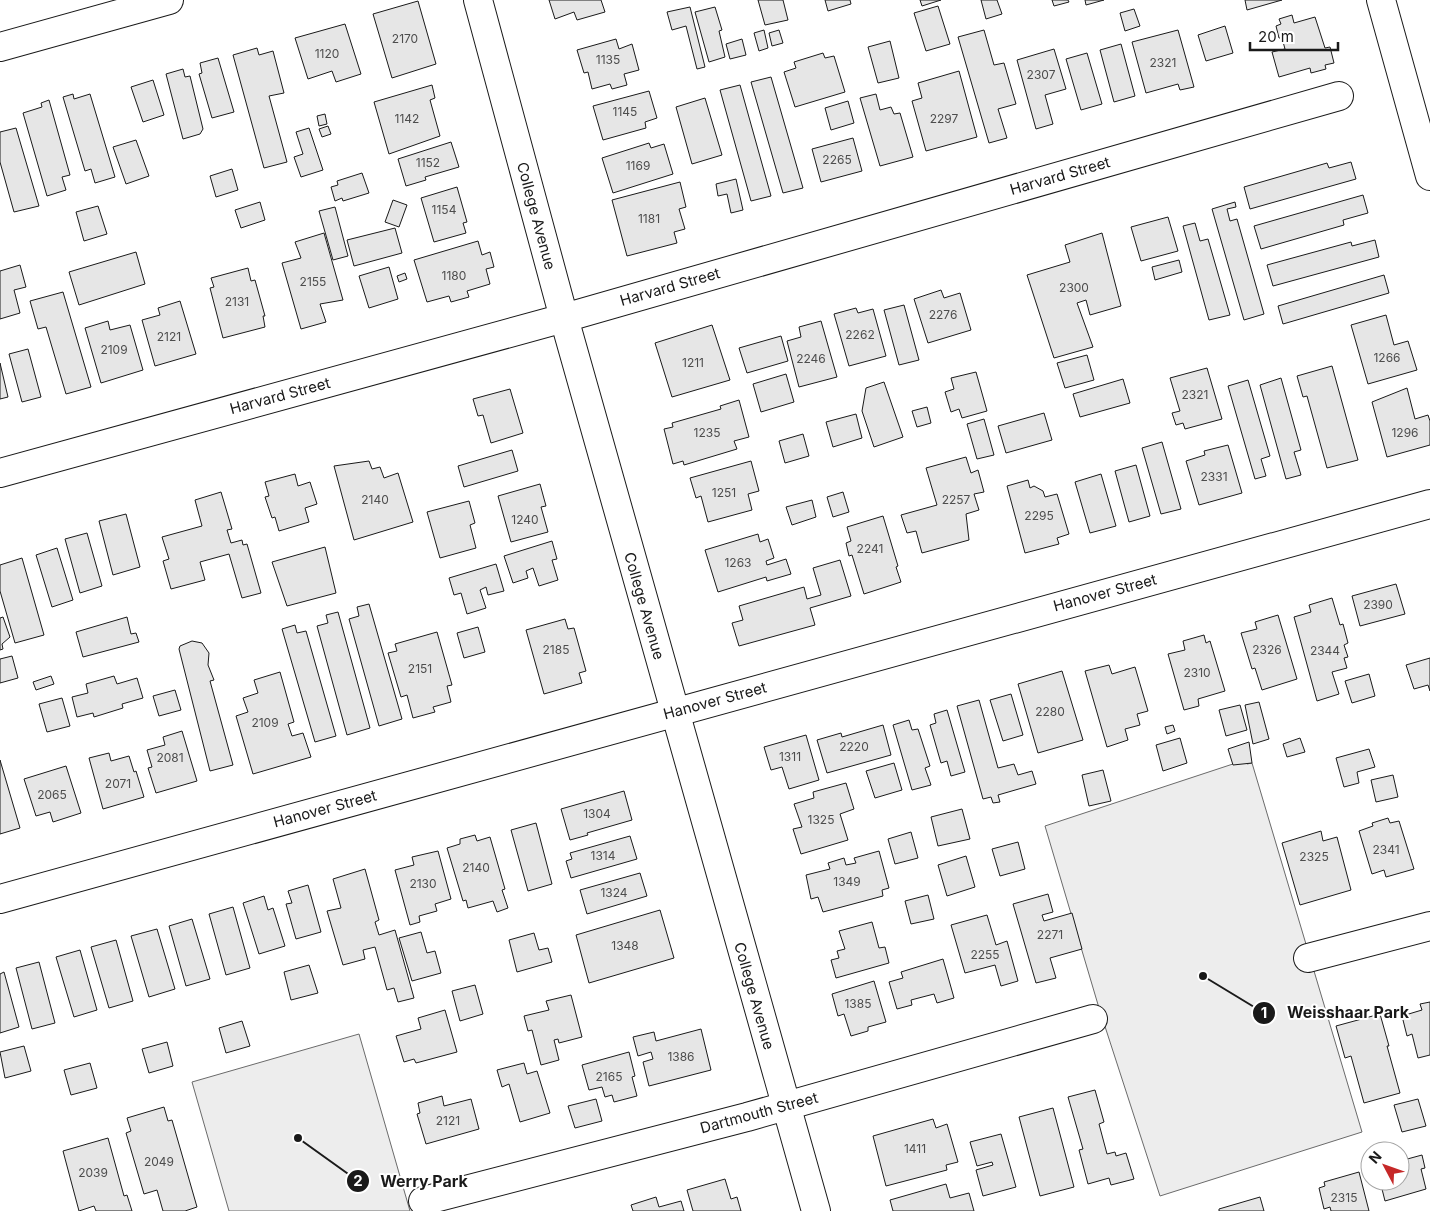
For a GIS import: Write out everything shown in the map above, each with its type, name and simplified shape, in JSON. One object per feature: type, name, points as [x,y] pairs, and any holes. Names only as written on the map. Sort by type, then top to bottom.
[{"type":"street","points":[[0,47],[169,0]]},
{"type":"street","name":"College Avenue","points":[[478,0],[564,318],[816,1211]]},
{"type":"street","points":[[1381,0],[1430,176]]},
{"type":"street","name":"Harvard Street","points":[[0,472],[564,318],[1339,96]]},
{"type":"street","name":"Hanover Street","points":[[0,899],[1430,504]]},
{"type":"street","points":[[1308,958],[1430,926]]},
{"type":"street","name":"Dartmouth Street","points":[[423,1200],[785,1106],[1093,1020]]},
{"type":"shaded area","points":[[1245,760],[1247,764],[1252,763],[1362,1132],[1160,1196],[1099,1008],[1045,826]]},
{"type":"shaded area","points":[[359,1034],[410,1211],[229,1211],[192,1082]]},
{"type":"building","points":[[549,0],[601,0],[605,12],[577,20],[574,12],[555,19]]},
{"type":"building","points":[[758,0],[783,0],[788,20],[765,25]]},
{"type":"building","points":[[825,0],[850,0],[851,4],[828,11]]},
{"type":"building","points":[[920,0],[941,0],[922,6]]},
{"type":"building","points":[[981,0],[997,0],[1002,14],[986,19]]},
{"type":"building","points":[[1052,0],[1068,0],[1069,2],[1054,6]]},
{"type":"building","points":[[1085,0],[1104,0],[1086,5]]},
{"type":"building","points":[[1245,0],[1282,0],[1247,10]]},
{"type":"building","points":[[418,1],[436,64],[392,78],[373,14]]},
{"type":"building","points":[[938,6],[950,44],[926,51],[914,13]]},
{"type":"building","points":[[690,7],[705,67],[697,69],[686,26],[672,30],[667,12]]},
{"type":"building","points":[[715,7],[722,30],[719,31],[725,57],[709,62],[695,12]]},
{"type":"building","points":[[1134,9],[1140,26],[1125,31],[1120,13]]},
{"type":"building","points":[[1292,15],[1294,23],[1315,17],[1325,48],[1330,47],[1334,63],[1325,65],[1326,69],[1311,73],[1310,68],[1279,77],[1272,52],[1285,49],[1282,38],[1279,38],[1276,26],[1281,24],[1279,19]]},
{"type":"building","points":[[345,24],[361,74],[336,82],[332,71],[308,79],[295,38]]},
{"type":"building","points":[[1225,26],[1233,53],[1206,61],[1198,35]]},
{"type":"building","points":[[764,30],[768,48],[759,51],[754,33]]},
{"type":"building","points":[[779,30],[783,43],[772,46],[769,33]]},
{"type":"building","points":[[984,30],[994,65],[1004,63],[1016,104],[998,109],[1007,138],[989,143],[958,37]]},
{"type":"building","points":[[1178,30],[1194,87],[1180,90],[1178,84],[1146,93],[1132,42]]},
{"type":"building","points":[[616,39],[619,49],[632,44],[639,70],[624,74],[627,85],[612,89],[610,84],[592,89],[588,72],[584,73],[577,50]]},
{"type":"building","points":[[742,39],[746,55],[730,59],[726,44]]},
{"type":"building","points":[[890,41],[899,78],[878,83],[868,47]]},
{"type":"building","points":[[1121,44],[1135,96],[1114,102],[1100,50]]},
{"type":"building","points":[[257,48],[259,55],[273,51],[284,93],[269,96],[287,162],[264,168],[233,55]]},
{"type":"building","points":[[1054,49],[1066,89],[1045,95],[1053,124],[1036,129],[1017,60]]},
{"type":"building","points":[[823,53],[825,58],[834,56],[845,92],[795,107],[784,72],[796,68],[794,62]]},
{"type":"building","points":[[1087,53],[1102,104],[1081,110],[1066,59]]},
{"type":"building","points":[[218,58],[234,112],[212,118],[199,74],[202,73],[200,63]]},
{"type":"building","points":[[183,69],[185,77],[190,76],[203,129],[200,134],[183,139],[166,74]]},
{"type":"building","points":[[959,71],[977,137],[926,151],[912,101],[922,98],[918,83]]},
{"type":"building","points":[[771,77],[803,188],[783,193],[751,82]]},
{"type":"building","points":[[153,80],[164,115],[143,122],[131,87]]},
{"type":"building","points":[[432,85],[435,98],[430,100],[440,136],[389,154],[374,102]]},
{"type":"building","points":[[740,85],[771,196],[751,201],[720,90]]},
{"type":"building","points":[[649,91],[657,118],[645,122],[646,128],[603,140],[593,106]]},
{"type":"building","points":[[73,94],[74,99],[90,94],[115,177],[95,183],[91,169],[85,171],[63,97]]},
{"type":"building","points":[[876,94],[880,110],[891,107],[894,114],[900,113],[913,157],[880,166],[860,98]]},
{"type":"building","points":[[705,98],[722,155],[692,164],[676,107]]},
{"type":"building","points":[[49,100],[70,175],[62,177],[66,190],[47,196],[23,113],[42,107],[41,103]]},
{"type":"building","points":[[848,101],[854,123],[831,130],[825,108]]},
{"type":"building","points":[[325,114],[327,124],[319,126],[317,116]]},
{"type":"building","points":[[328,126],[331,134],[322,137],[319,129]]},
{"type":"building","points":[[16,128],[39,206],[14,212],[0,162],[0,132]]},
{"type":"building","points":[[309,128],[323,170],[301,177],[294,157],[303,154],[296,132]]},
{"type":"building","points":[[853,138],[862,171],[821,182],[812,149]]},
{"type":"building","points":[[136,140],[149,176],[126,184],[113,147]]},
{"type":"building","points":[[451,142],[459,167],[425,177],[426,180],[406,186],[398,159]]},
{"type":"building","points":[[649,143],[651,148],[664,144],[673,174],[613,193],[602,158]]},
{"type":"building","points":[[1351,162],[1356,179],[1250,209],[1244,187],[1327,163],[1329,168]]},
{"type":"building","points":[[232,169],[238,190],[216,197],[210,176]]},
{"type":"building","points":[[362,173],[369,193],[343,201],[342,198],[335,201],[331,187],[338,185],[337,181]]},
{"type":"building","points":[[736,179],[743,210],[731,213],[727,194],[718,196],[716,184]]},
{"type":"building","points":[[680,182],[686,207],[679,209],[685,229],[674,232],[677,243],[627,256],[612,200]]},
{"type":"building","points":[[457,187],[467,222],[463,223],[466,233],[434,242],[421,198]]},
{"type":"building","points":[[1363,195],[1368,213],[1343,220],[1344,225],[1261,249],[1254,226]]},
{"type":"building","points":[[393,200],[407,205],[399,227],[385,222]]},
{"type":"building","points":[[260,202],[265,220],[241,228],[235,210]]},
{"type":"building","points":[[1235,202],[1236,207],[1227,209],[1230,221],[1237,219],[1264,314],[1244,320],[1212,209]]},
{"type":"building","points":[[98,206],[107,234],[84,241],[76,212]]},
{"type":"building","points":[[335,207],[348,256],[333,260],[319,211]]},
{"type":"building","points":[[1168,217],[1178,251],[1141,261],[1131,227]]},
{"type":"building","points":[[1195,223],[1200,241],[1208,239],[1230,315],[1209,320],[1183,226]]},
{"type":"building","points":[[395,228],[402,253],[354,266],[347,240]]},
{"type":"building","points":[[324,233],[343,300],[320,304],[326,322],[301,329],[282,263],[301,258],[295,242]]},
{"type":"building","points":[[1102,233],[1121,306],[1090,315],[1086,300],[1077,303],[1093,347],[1054,358],[1027,275],[1070,262],[1065,245]]},
{"type":"building","points":[[1375,240],[1379,257],[1273,286],[1267,265],[1351,242],[1352,246]]},
{"type":"building","points":[[478,241],[482,255],[490,252],[494,267],[486,269],[490,284],[467,291],[469,297],[451,302],[449,296],[427,302],[414,260]]},
{"type":"building","points":[[136,252],[145,284],[79,305],[69,272]]},
{"type":"building","points":[[1179,260],[1182,272],[1155,280],[1152,267]]},
{"type":"building","points":[[20,265],[26,287],[14,290],[20,313],[0,319],[0,271]]},
{"type":"building","points":[[389,267],[398,299],[369,308],[359,276]]},
{"type":"building","points":[[248,268],[251,281],[255,280],[265,316],[263,316],[265,327],[223,338],[210,288],[214,287],[211,278]]},
{"type":"building","points":[[405,273],[407,279],[399,282],[397,276]]},
{"type":"building","points":[[1384,275],[1389,293],[1283,324],[1278,306]]},
{"type":"building","points":[[941,290],[944,298],[960,293],[971,330],[928,343],[914,299]]},
{"type":"building","points":[[63,292],[91,387],[66,394],[46,327],[38,329],[30,301]]},
{"type":"building","points":[[180,301],[196,354],[155,366],[142,320],[160,315],[158,308]]},
{"type":"building","points":[[904,305],[919,360],[899,365],[884,310]]},
{"type":"building","points":[[856,308],[858,313],[873,309],[886,356],[849,366],[834,314]]},
{"type":"building","points":[[1386,315],[1394,345],[1408,341],[1417,370],[1368,384],[1351,325]]},
{"type":"building","points":[[108,321],[110,330],[130,325],[143,370],[101,383],[85,328]]},
{"type":"building","points":[[821,321],[837,377],[799,387],[787,341],[801,337],[799,327]]},
{"type":"building","points":[[712,325],[730,380],[672,397],[655,343]]},
{"type":"building","points":[[781,336],[788,361],[747,373],[739,348]]},
{"type":"building","points":[[28,349],[41,397],[22,402],[9,354]]},
{"type":"building","points":[[1087,355],[1094,380],[1065,388],[1057,363]]},
{"type":"building","points":[[0,363],[8,397],[0,399]]},
{"type":"building","points":[[1332,366],[1358,460],[1327,468],[1307,396],[1303,397],[1297,376]]},
{"type":"building","points":[[1207,368],[1222,419],[1185,429],[1183,423],[1176,425],[1172,413],[1180,411],[1170,378]]},
{"type":"building","points":[[976,372],[987,411],[962,418],[959,409],[951,412],[945,392],[954,389],[951,378]]},
{"type":"building","points":[[786,374],[794,402],[761,412],[753,384]]},
{"type":"building","points":[[1281,378],[1301,450],[1294,452],[1301,475],[1286,479],[1260,385]]},
{"type":"building","points":[[1123,379],[1130,403],[1080,417],[1073,394]]},
{"type":"building","points":[[1248,380],[1270,456],[1261,459],[1266,476],[1255,479],[1228,386]]},
{"type":"building","points":[[884,382],[903,437],[874,447],[862,411],[866,388]]},
{"type":"building","points":[[1407,388],[1415,419],[1428,415],[1430,421],[1430,445],[1387,457],[1372,402]]},
{"type":"building","points":[[510,389],[523,433],[491,443],[483,415],[478,416],[473,399]]},
{"type":"building","points":[[739,400],[749,437],[734,441],[737,449],[684,465],[683,461],[673,464],[664,429],[673,427],[672,423],[721,409],[720,406]]},
{"type":"building","points":[[927,407],[931,423],[917,427],[912,411]]},
{"type":"building","points":[[1044,413],[1052,440],[1006,453],[998,426]]},
{"type":"building","points":[[856,414],[862,438],[833,447],[826,422]]},
{"type":"building","points":[[984,419],[994,455],[977,459],[967,424]]},
{"type":"building","points":[[803,434],[809,456],[785,463],[779,441]]},
{"type":"building","points":[[1162,442],[1181,509],[1161,514],[1142,448]]},
{"type":"building","points":[[1228,445],[1242,493],[1199,505],[1186,461],[1205,455],[1204,451]]},
{"type":"building","points":[[512,450],[518,471],[464,487],[458,466]]},
{"type":"building","points":[[966,457],[971,473],[978,470],[984,492],[974,494],[979,510],[966,514],[969,540],[922,553],[916,531],[907,533],[901,515],[937,505],[926,468]]},
{"type":"building","points":[[369,461],[372,469],[380,467],[384,478],[398,473],[413,522],[354,540],[334,466]]},
{"type":"building","points":[[751,461],[759,491],[748,494],[752,510],[708,522],[701,496],[696,498],[690,478]]},
{"type":"building","points":[[1136,465],[1150,516],[1129,522],[1115,471]]},
{"type":"building","points":[[295,474],[298,486],[310,482],[317,504],[305,508],[309,522],[279,531],[275,517],[272,518],[265,497],[269,496],[265,482]]},
{"type":"building","points":[[1101,474],[1116,526],[1090,533],[1075,482]]},
{"type":"building","points":[[1028,480],[1030,488],[1034,486],[1043,491],[1045,497],[1057,494],[1069,534],[1057,538],[1059,544],[1025,553],[1007,486]]},
{"type":"building","points":[[540,484],[546,506],[541,507],[548,532],[511,542],[498,496]]},
{"type":"building","points":[[221,492],[232,529],[227,530],[231,543],[242,540],[243,545],[247,544],[261,593],[242,598],[229,554],[200,562],[205,580],[171,589],[163,561],[169,559],[162,537],[202,526],[195,500]]},
{"type":"building","points":[[843,492],[849,512],[833,517],[827,497]]},
{"type":"building","points":[[812,500],[816,517],[792,525],[786,507]]},
{"type":"building","points":[[469,501],[475,523],[470,525],[476,548],[440,558],[427,512]]},
{"type":"building","points":[[126,514],[140,567],[113,575],[99,521]]},
{"type":"building","points":[[883,516],[901,582],[864,594],[852,555],[849,556],[846,543],[851,541],[847,527]]},
{"type":"building","points":[[87,533],[102,586],[80,593],[65,539]]},
{"type":"building","points":[[758,534],[760,542],[768,539],[774,558],[766,561],[767,565],[786,559],[791,574],[767,581],[766,577],[718,592],[705,550]]},
{"type":"building","points":[[552,541],[557,559],[552,560],[558,580],[539,586],[533,568],[526,571],[528,578],[513,583],[504,556]]},
{"type":"building","points":[[325,547],[336,593],[287,606],[272,562]]},
{"type":"building","points":[[57,548],[73,600],[52,607],[36,555]]},
{"type":"building","points":[[22,558],[44,635],[15,643],[0,591],[0,565]]},
{"type":"building","points":[[840,560],[851,596],[810,608],[815,625],[739,646],[732,623],[743,620],[739,606],[804,587],[807,599],[821,595],[813,568]]},
{"type":"building","points":[[496,564],[504,591],[488,595],[486,587],[480,590],[486,608],[467,614],[461,593],[454,595],[449,578]]},
{"type":"building","points":[[1396,584],[1405,614],[1360,626],[1352,596]]},
{"type":"building","points":[[1332,598],[1340,625],[1343,624],[1348,643],[1344,645],[1348,657],[1344,658],[1347,668],[1332,672],[1339,694],[1317,701],[1294,617],[1311,612],[1309,605]]},
{"type":"building","points":[[369,604],[402,719],[379,726],[349,619],[359,616],[357,607]]},
{"type":"building","points":[[338,612],[370,728],[347,735],[317,626],[328,623],[326,615]]},
{"type":"building","points":[[1278,615],[1297,679],[1262,690],[1255,668],[1252,669],[1241,633],[1257,629],[1255,622]]},
{"type":"building","points":[[3,617],[10,637],[2,644],[3,649],[0,650],[0,618]]},
{"type":"building","points":[[127,617],[131,634],[136,633],[139,642],[83,657],[76,632]]},
{"type":"building","points":[[565,619],[568,629],[574,628],[586,671],[579,673],[582,683],[544,694],[526,630]]},
{"type":"building","points":[[295,625],[297,633],[306,631],[336,736],[315,742],[282,629]]},
{"type":"building","points":[[478,627],[485,652],[464,658],[457,633]]},
{"type":"building","points":[[437,632],[452,685],[447,686],[451,702],[433,707],[435,712],[413,718],[407,695],[401,697],[388,653],[397,651],[395,644]]},
{"type":"building","points":[[1204,635],[1206,643],[1210,641],[1225,691],[1198,699],[1199,706],[1184,710],[1168,654],[1185,650],[1183,641]]},
{"type":"building","points":[[192,641],[202,643],[209,653],[208,665],[214,680],[210,681],[233,765],[210,771],[179,649],[180,646]]},
{"type":"building","points":[[12,656],[18,678],[0,683],[0,659]]},
{"type":"building","points":[[1430,658],[1430,691],[1428,685],[1414,689],[1406,665]]},
{"type":"building","points":[[1109,665],[1112,674],[1135,667],[1148,711],[1137,714],[1140,725],[1125,729],[1128,740],[1107,747],[1085,671]]},
{"type":"building","points":[[1062,671],[1083,740],[1038,753],[1018,684]]},
{"type":"building","points":[[280,672],[294,722],[288,724],[292,736],[303,733],[311,757],[253,774],[236,716],[248,712],[243,698],[258,693],[254,680]]},
{"type":"building","points":[[1369,674],[1375,696],[1352,703],[1345,681]]},
{"type":"building","points":[[51,676],[54,684],[36,690],[33,682]]},
{"type":"building","points":[[114,676],[117,684],[137,678],[143,698],[122,704],[123,708],[94,717],[93,713],[77,717],[72,697],[88,693],[86,684]]},
{"type":"building","points":[[175,690],[181,710],[159,716],[153,696]]},
{"type":"building","points":[[1011,694],[1023,735],[1003,741],[990,700]]},
{"type":"building","points":[[62,698],[70,726],[47,732],[39,704]]},
{"type":"building","points":[[979,700],[998,768],[1014,764],[1018,775],[1032,771],[1036,784],[998,795],[1000,802],[993,803],[991,797],[983,799],[957,706]]},
{"type":"building","points":[[1259,702],[1269,739],[1253,744],[1245,705]]},
{"type":"building","points":[[1240,705],[1247,730],[1226,736],[1219,710]]},
{"type":"building","points":[[947,710],[965,772],[951,776],[947,761],[941,763],[930,725],[936,723],[934,714]]},
{"type":"building","points":[[909,720],[912,730],[918,729],[930,766],[925,768],[931,785],[912,790],[893,725]]},
{"type":"building","points":[[883,725],[891,755],[827,773],[817,740],[841,733],[842,737]]},
{"type":"building","points":[[1173,725],[1175,731],[1167,734],[1165,727]]},
{"type":"building","points":[[182,731],[197,781],[156,793],[148,768],[152,767],[147,750],[165,745],[163,737]]},
{"type":"building","points":[[806,735],[819,780],[789,789],[782,767],[771,770],[764,747]]},
{"type":"building","points":[[1180,738],[1187,763],[1163,771],[1156,745]]},
{"type":"building","points":[[1300,738],[1305,752],[1287,757],[1283,744]]},
{"type":"building","points":[[1249,742],[1252,763],[1233,765],[1228,749]]},
{"type":"building","points":[[1369,749],[1375,767],[1357,772],[1359,783],[1344,787],[1336,758]]},
{"type":"building","points":[[109,753],[111,761],[129,756],[144,797],[103,809],[89,758]]},
{"type":"building","points":[[0,760],[20,828],[0,834]]},
{"type":"building","points":[[894,763],[902,790],[875,798],[866,771]]},
{"type":"building","points":[[66,766],[81,813],[53,822],[50,812],[36,816],[24,779]]},
{"type":"building","points":[[1103,770],[1111,801],[1089,806],[1082,775]]},
{"type":"building","points":[[1393,775],[1398,797],[1376,802],[1371,780]]},
{"type":"building","points":[[846,783],[854,809],[840,814],[848,840],[801,854],[793,829],[802,827],[794,804],[814,798],[813,792]]},
{"type":"building","points":[[624,791],[632,820],[570,840],[561,809]]},
{"type":"building","points":[[962,809],[970,839],[938,846],[931,817]]},
{"type":"building","points":[[1388,818],[1390,823],[1399,821],[1414,869],[1386,877],[1384,870],[1372,874],[1359,831],[1373,826],[1372,823]]},
{"type":"building","points":[[536,823],[552,884],[528,891],[511,830]]},
{"type":"building","points":[[1321,831],[1323,841],[1337,837],[1351,890],[1300,905],[1282,843]]},
{"type":"building","points":[[911,832],[918,858],[895,864],[888,839]]},
{"type":"building","points":[[475,835],[477,841],[490,837],[505,889],[502,890],[508,908],[497,912],[493,901],[468,908],[466,900],[463,901],[447,848],[460,844],[460,839]]},
{"type":"building","points":[[630,836],[637,859],[571,878],[566,861],[572,859],[570,853]]},
{"type":"building","points":[[1018,842],[1025,869],[1000,876],[992,849]]},
{"type":"building","points":[[438,851],[451,899],[435,904],[437,911],[419,916],[420,922],[410,925],[395,870],[414,865],[412,857]]},
{"type":"building","points":[[879,851],[889,888],[882,890],[883,896],[823,912],[818,897],[811,899],[806,875],[830,869],[828,863],[844,858],[846,865],[856,863],[854,858]]},
{"type":"building","points":[[966,856],[975,887],[947,896],[938,865]]},
{"type":"building","points":[[365,869],[379,920],[375,922],[379,935],[395,930],[414,998],[398,1002],[394,988],[387,990],[375,947],[363,950],[365,959],[343,965],[327,911],[341,908],[333,879]]},
{"type":"building","points":[[640,873],[647,896],[587,914],[580,890]]},
{"type":"building","points":[[308,885],[321,932],[296,939],[286,904],[292,903],[288,891]]},
{"type":"building","points":[[1048,894],[1053,912],[1042,915],[1044,921],[1072,913],[1082,949],[1050,958],[1056,978],[1036,983],[1013,904]]},
{"type":"building","points":[[928,895],[934,919],[911,924],[905,901]]},
{"type":"building","points":[[264,896],[268,910],[273,908],[285,946],[259,954],[243,903]]},
{"type":"building","points":[[233,907],[250,968],[226,975],[209,914]]},
{"type":"building","points":[[660,910],[674,958],[589,983],[576,935]]},
{"type":"building","points":[[987,915],[996,945],[1007,941],[1018,981],[1001,986],[995,965],[965,973],[951,925]]},
{"type":"building","points":[[192,919],[210,979],[186,986],[169,926]]},
{"type":"building","points":[[872,922],[879,948],[885,947],[889,963],[836,978],[831,960],[839,958],[837,951],[845,949],[839,931]]},
{"type":"building","points":[[157,929],[175,989],[149,997],[131,936]]},
{"type":"building","points":[[421,932],[427,953],[435,951],[441,973],[412,981],[399,938]]},
{"type":"building","points":[[534,933],[539,950],[548,948],[552,962],[517,972],[509,940]]},
{"type":"building","points":[[116,940],[133,1001],[109,1008],[91,947]]},
{"type":"building","points":[[80,950],[97,1010],[74,1017],[56,957]]},
{"type":"building","points":[[943,959],[954,998],[937,1003],[934,994],[911,1000],[912,1005],[897,1009],[889,982],[903,978],[901,972]]},
{"type":"building","points":[[39,962],[55,1023],[32,1029],[16,968]]},
{"type":"building","points":[[309,965],[318,993],[291,1000],[284,972]]},
{"type":"building","points":[[4,972],[19,1027],[0,1033],[0,974]]},
{"type":"building","points":[[874,981],[886,1022],[868,1027],[868,1031],[851,1036],[844,1014],[838,1016],[832,994]]},
{"type":"building","points":[[475,985],[483,1014],[460,1021],[452,991]]},
{"type":"building","points":[[571,995],[582,1037],[559,1043],[558,1039],[554,1040],[559,1060],[541,1065],[532,1030],[528,1031],[524,1016],[549,1010],[546,1001]]},
{"type":"building","points":[[1430,1002],[1430,1055],[1418,1058],[1412,1034],[1407,1036],[1402,1016],[1422,1010],[1420,1004]]},
{"type":"building","points":[[445,1010],[457,1052],[416,1063],[414,1059],[404,1062],[396,1036],[421,1029],[418,1018]]},
{"type":"building","points":[[1380,1014],[1400,1093],[1364,1103],[1351,1056],[1345,1058],[1336,1026]]},
{"type":"building","points":[[242,1021],[250,1046],[226,1053],[219,1028]]},
{"type":"building","points":[[701,1029],[711,1070],[649,1086],[643,1062],[653,1059],[651,1052],[638,1056],[633,1037],[654,1032],[656,1041]]},
{"type":"building","points":[[167,1042],[173,1066],[149,1073],[142,1049]]},
{"type":"building","points":[[24,1046],[31,1071],[5,1078],[0,1052]]},
{"type":"building","points":[[629,1052],[635,1076],[632,1077],[637,1096],[614,1102],[612,1095],[605,1097],[602,1087],[589,1090],[582,1065]]},
{"type":"building","points":[[90,1063],[97,1088],[71,1095],[64,1070]]},
{"type":"building","points":[[524,1063],[527,1074],[537,1071],[550,1113],[520,1122],[509,1084],[502,1087],[497,1070]]},
{"type":"building","points":[[1095,1090],[1104,1122],[1099,1124],[1107,1154],[1115,1152],[1116,1156],[1126,1153],[1134,1179],[1111,1185],[1109,1178],[1088,1184],[1079,1150],[1083,1149],[1068,1097]]},
{"type":"building","points":[[442,1096],[444,1106],[471,1099],[479,1129],[426,1144],[417,1114],[420,1113],[418,1103]]},
{"type":"building","points":[[596,1099],[602,1121],[575,1128],[568,1106]]},
{"type":"building","points":[[1418,1099],[1426,1126],[1402,1132],[1394,1105]]},
{"type":"building","points":[[164,1107],[168,1121],[172,1120],[197,1207],[185,1211],[163,1211],[157,1190],[144,1194],[126,1133],[131,1131],[127,1118]]},
{"type":"building","points":[[1053,1108],[1074,1187],[1040,1196],[1019,1117]]},
{"type":"building","points":[[933,1119],[936,1128],[947,1124],[958,1162],[946,1165],[947,1170],[886,1186],[873,1136]]},
{"type":"building","points":[[1001,1134],[1016,1187],[983,1196],[976,1170],[993,1165],[992,1162],[977,1166],[970,1142]]},
{"type":"building","points":[[108,1138],[124,1196],[127,1195],[132,1211],[96,1211],[94,1206],[79,1211],[63,1151]]},
{"type":"building","points":[[1422,1155],[1425,1168],[1421,1169],[1426,1189],[1385,1201],[1382,1191],[1410,1191],[1410,1158]]},
{"type":"building","points":[[1359,1172],[1360,1191],[1364,1191],[1369,1211],[1331,1211],[1330,1207],[1324,1209],[1319,1188],[1325,1186],[1324,1182]]},
{"type":"building","points":[[725,1179],[731,1199],[737,1197],[741,1211],[693,1211],[687,1190]]},
{"type":"building","points":[[946,1184],[950,1198],[969,1193],[974,1211],[893,1211],[890,1200]]},
{"type":"building","points":[[656,1197],[659,1207],[681,1201],[684,1211],[633,1211],[631,1205]]},
{"type":"building","points":[[1260,1197],[1264,1211],[1219,1211],[1219,1209]]},
{"type":"place","name":"Weisshaar Park","points":[[1203,976]]},
{"type":"place","name":"Werry Park","points":[[298,1138]]}]
